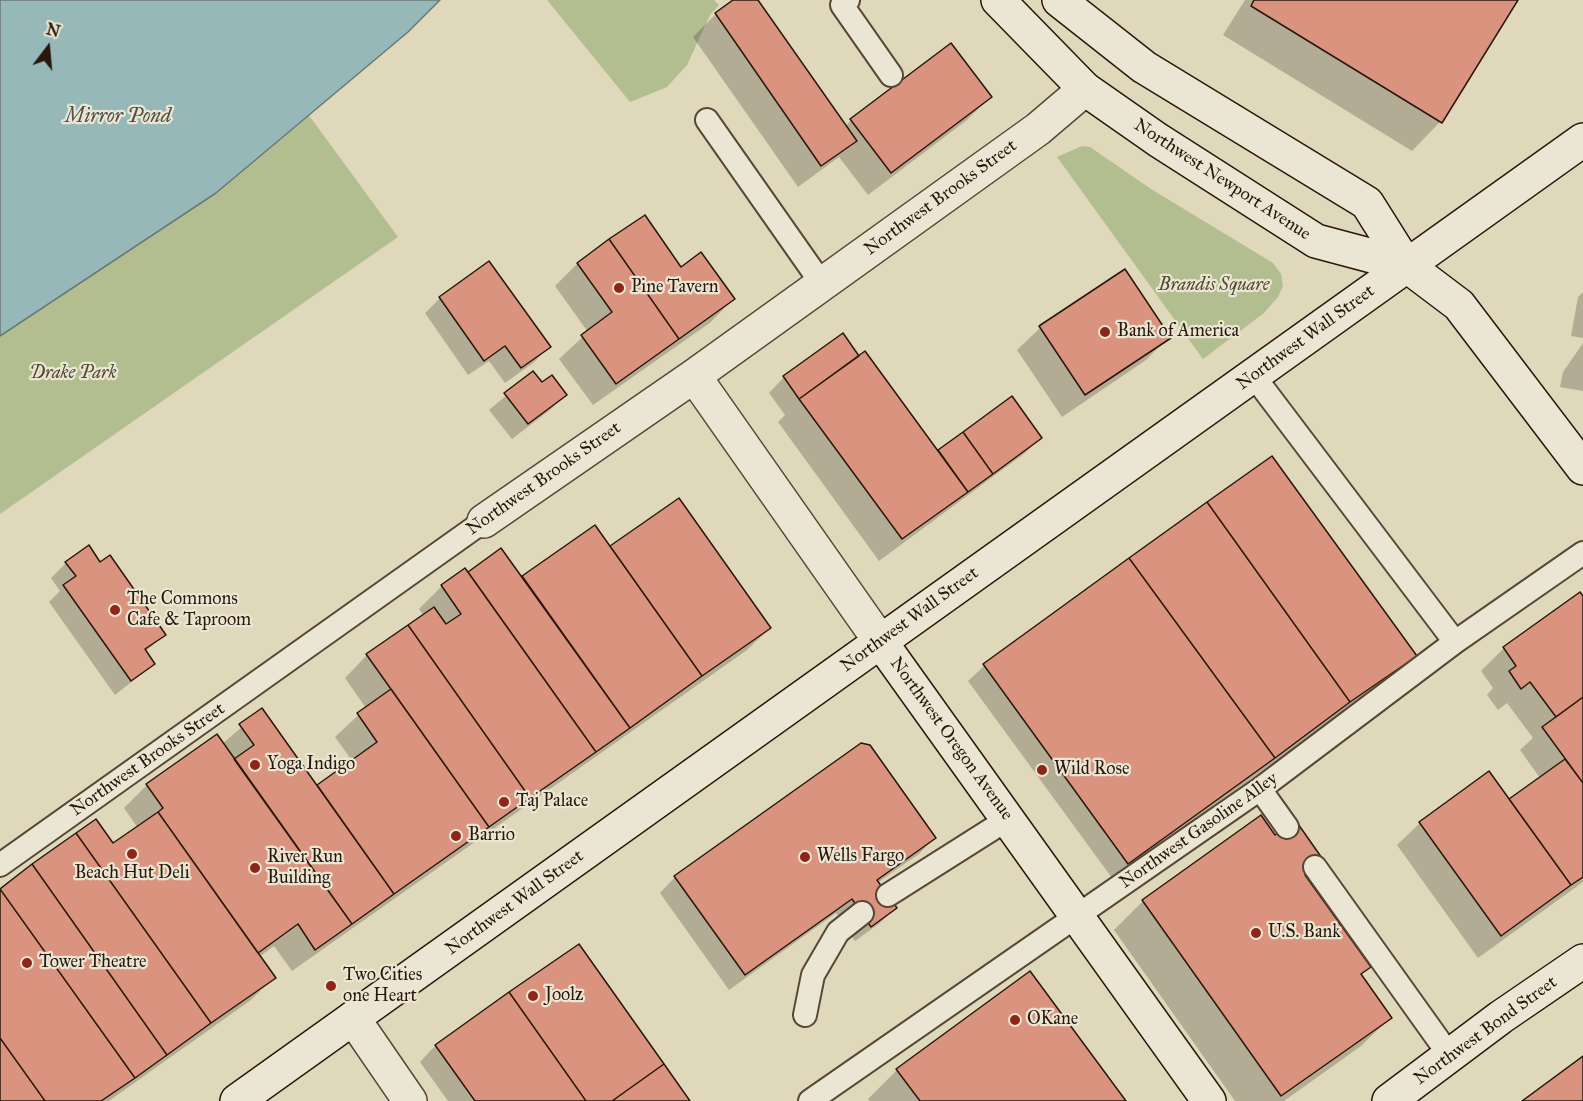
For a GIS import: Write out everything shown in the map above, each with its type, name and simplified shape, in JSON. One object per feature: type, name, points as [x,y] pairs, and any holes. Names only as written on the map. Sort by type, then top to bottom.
[{"type":"main road","name":"Northwest Newport Avenue","points":[[998,0],[1086,89],[1158,140],[1316,242],[1407,265]]},
{"type":"main road","points":[[1059,0],[1144,67],[1366,203],[1407,265],[1459,305],[1583,468]]},
{"type":"main road","name":"Northwest Brooks Street","points":[[484,521],[694,376],[1038,129],[1086,89]]},
{"type":"main road","name":"Northwest Wall Street","points":[[237,1101],[1583,140]]},
{"type":"main road","name":"Northwest Oregon Avenue","points":[[694,376],[880,641],[1209,1101]]},
{"type":"main road","name":"Northwest Bond Street","points":[[1389,1101],[1583,961]]},
{"type":"main road","points":[[353,1018],[410,1101]]},
{"type":"lane","points":[[842,2],[891,75]]},
{"type":"lane","points":[[707,120],[822,284]]},
{"type":"lane","points":[[1253,375],[1455,642]]},
{"type":"lane","name":"Northwest Brooks Street","points":[[0,865],[484,521]]},
{"type":"lane","name":"Northwest Gasoline Alley","points":[[810,1101],[1260,789],[1455,642],[1583,553]]},
{"type":"lane","points":[[1260,789],[1287,827]]},
{"type":"lane","points":[[888,895],[1008,819]]},
{"type":"lane","points":[[1316,867],[1450,1056]]},
{"type":"lane","points":[[805,1015],[813,975],[838,932],[862,913]]},
{"type":"green space","points":[[547,0],[714,0],[719,5],[710,15],[687,65],[667,87],[630,102]]},
{"type":"green space","name":"Drake Park","points":[[308,114],[398,237],[0,514],[0,336],[216,193]]},
{"type":"green space","name":"Brandis Square","points":[[1082,146],[1090,147],[1151,189],[1273,263],[1281,274],[1283,286],[1278,297],[1264,313],[1203,359],[1057,157]]},
{"type":"water","name":"Mirror Pond","points":[[0,0],[440,0],[408,32],[216,193],[0,336]]},
{"type":"building","points":[[733,0],[758,0],[857,141],[821,166],[715,13]]},
{"type":"building","points":[[1254,0],[1518,0],[1442,123],[1251,6]]},
{"type":"building","points":[[951,43],[992,97],[891,173],[850,119]]},
{"type":"building","points":[[645,215],[681,267],[701,252],[735,299],[679,339],[609,239]]},
{"type":"building","name":"Pine Tavern","points":[[609,239],[679,339],[616,384],[581,335],[612,312],[577,263]]},
{"type":"building","points":[[489,261],[551,347],[521,368],[505,346],[484,361],[439,297]]},
{"type":"building","name":"Bank of America","points":[[1125,269],[1171,338],[1085,395],[1039,326]]},
{"type":"building","points":[[843,333],[859,356],[799,399],[783,376]]},
{"type":"building","points":[[865,351],[968,492],[902,539],[799,399]]},
{"type":"building","points":[[533,371],[542,382],[552,375],[567,395],[528,424],[504,393]]},
{"type":"building","points":[[1012,396],[1042,438],[993,474],[963,432]]},
{"type":"building","points":[[963,432],[993,474],[968,492],[938,450]]},
{"type":"building","points":[[1272,456],[1417,656],[1350,702],[1207,502]]},
{"type":"building","points":[[679,498],[771,628],[702,676],[610,546]]},
{"type":"building","points":[[1207,502],[1350,702],[1275,758],[1129,558]]},
{"type":"building","points":[[595,525],[702,676],[630,728],[522,576]]},
{"type":"building","name":"The Commons Cafe & Taproom","points":[[89,545],[100,562],[110,555],[166,635],[145,649],[155,664],[131,681],[63,585],[76,576],[65,562]]},
{"type":"building","points":[[501,548],[630,728],[596,752],[468,572]]},
{"type":"building","points":[[1129,558],[1275,758],[1128,864],[983,664]]},
{"type":"building","points":[[465,568],[596,752],[530,798],[408,625],[434,607],[446,624],[461,614],[441,585]]},
{"type":"building","points":[[1580,592],[1583,596],[1583,697],[1556,717],[1530,682],[1521,689],[1509,671],[1516,666],[1503,647]]},
{"type":"building","points":[[408,625],[530,798],[489,827],[366,654]]},
{"type":"building","points":[[391,689],[489,827],[394,894],[317,785],[377,742],[357,713]]},
{"type":"building","points":[[1583,697],[1583,783],[1542,727]]},
{"type":"building","points":[[262,708],[394,894],[352,924],[234,759],[254,745],[239,724]]},
{"type":"building","name":"River Run Building","points":[[217,734],[352,924],[315,950],[298,924],[258,953],[158,812],[163,808],[146,784]]},
{"type":"building","name":"Wells Fargo","points":[[861,743],[870,745],[936,838],[877,880],[897,908],[871,927],[852,899],[745,975],[674,876]]},
{"type":"building","points":[[1565,759],[1583,783],[1583,877],[1571,885],[1509,799]]},
{"type":"building","points":[[1489,771],[1571,885],[1501,936],[1419,822]]},
{"type":"building","points":[[158,812],[276,978],[211,1023],[76,833],[96,819],[113,843]]},
{"type":"building","name":"U.S. Bank","points":[[1261,815],[1275,835],[1296,821],[1324,861],[1305,875],[1371,967],[1361,974],[1392,1018],[1281,1096],[1142,900]]},
{"type":"building","points":[[76,833],[211,1023],[167,1055],[32,864]]},
{"type":"building","points":[[32,864],[167,1055],[135,1078],[0,889]]},
{"type":"building","name":"Tower Theatre","points":[[0,889],[135,1078],[101,1101],[45,1101],[0,1038]]},
{"type":"building","points":[[579,944],[664,1064],[612,1101],[586,1101],[509,992]]},
{"type":"building","name":"OKane","points":[[1030,971],[1126,1101],[920,1101],[896,1069]]},
{"type":"building","points":[[509,992],[586,1101],[475,1101],[435,1045]]},
{"type":"building","points":[[0,1038],[45,1101],[0,1101]]},
{"type":"building","points":[[1583,1056],[1583,1101],[1522,1101]]},
{"type":"building","points":[[664,1064],[690,1101],[612,1101]]},
{"type":"place","name":"Pine Tavern","points":[[619,288]]},
{"type":"place","name":"Bank of America","points":[[1105,332]]},
{"type":"place","name":"The Commons Cafe & Taproom","points":[[115,610]]},
{"type":"place","name":"Yoga Indigo","points":[[255,765]]},
{"type":"place","name":"Wild Rose","points":[[1042,770]]},
{"type":"place","name":"Taj Palace","points":[[504,802]]},
{"type":"place","name":"Barrio","points":[[456,836]]},
{"type":"place","name":"Beach Hut Deli","points":[[132,854]]},
{"type":"place","name":"Wells Fargo","points":[[805,857]]},
{"type":"place","name":"River Run Building","points":[[255,868]]},
{"type":"place","name":"U.S. Bank","points":[[1256,933]]},
{"type":"place","name":"Tower Theatre","points":[[27,963]]},
{"type":"place","name":"Two Cities one Heart","points":[[331,986]]},
{"type":"place","name":"Joolz","points":[[533,996]]},
{"type":"place","name":"OKane","points":[[1015,1020]]}]
